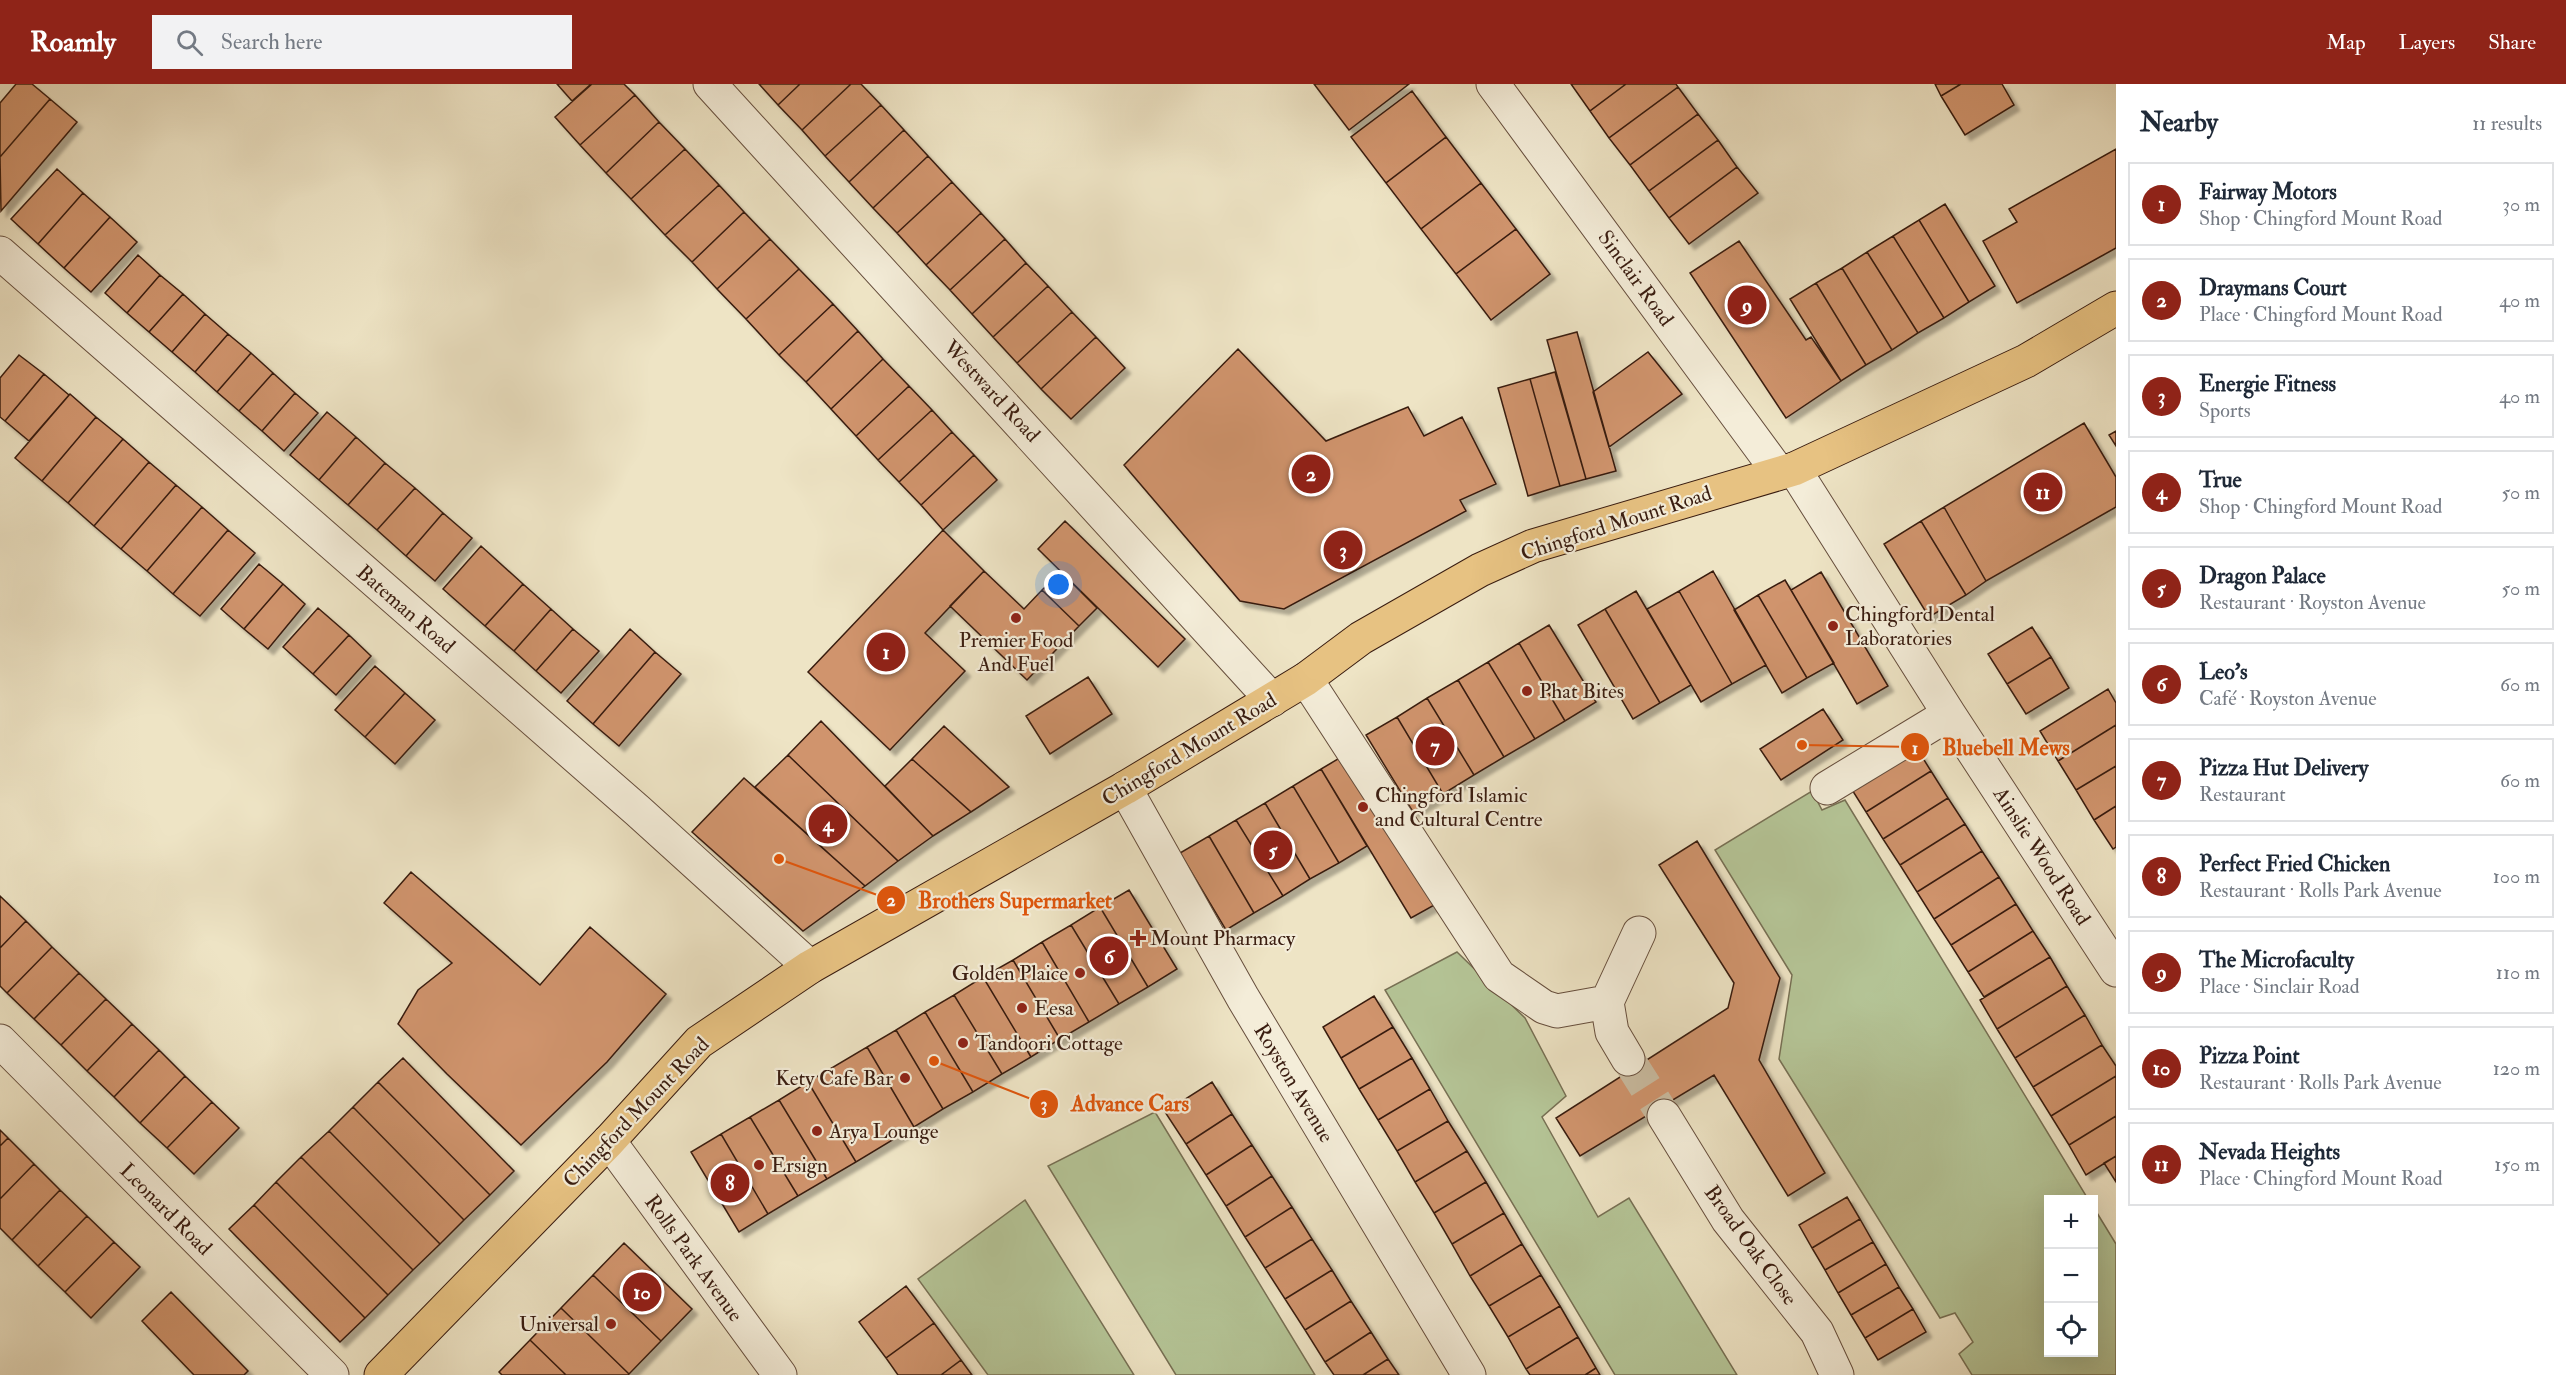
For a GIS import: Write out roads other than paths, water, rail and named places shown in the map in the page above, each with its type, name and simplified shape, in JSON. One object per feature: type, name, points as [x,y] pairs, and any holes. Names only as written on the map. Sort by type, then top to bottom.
[{"type":"main road","name":"Chingford Mount Road","points":[[381,1375],[609,1141],[699,1042],[810,967],[1125,788],[1306,679],[1361,638],[1480,570],[1533,546],[1787,471],[2026,361],[2116,308]]},
{"type":"street","name":"Westward Road","points":[[710,84],[1272,700]]},
{"type":"street","name":"Sinclair Road","points":[[1493,84],[1787,471]]},
{"type":"street","name":"Bateman Road","points":[[0,253],[638,811],[810,967]]},
{"type":"street","name":"Ainslie Wood Road","points":[[1787,471],[2116,970]]},
{"type":"street","points":[[1306,679],[1499,976],[1544,1007],[1557,1011],[1607,1002]]},
{"type":"street","points":[[1827,788],[1949,714]]},
{"type":"street","name":"Royston Avenue","points":[[1125,788],[1243,998],[1469,1375]]},
{"type":"street","points":[[1628,1059],[1612,1032],[1607,1002],[1639,933]]},
{"type":"street","name":"Leonard Road","points":[[0,1041],[332,1375]]},
{"type":"street","name":"Broad Oak Close","points":[[1664,1116],[1728,1220],[1817,1332],[1837,1375]]},
{"type":"street","name":"Rolls Park Avenue","points":[[609,1141],[780,1375]]},
{"type":"tunnel","points":[[1628,1059],[1664,1116]]},
{"type":"place","name":"The Microfaculty","points":[[1747,305]]},
{"type":"place","name":"Draymans Court","points":[[1311,474]]},
{"type":"place","name":"Nevada Heights","points":[[2043,492]]},
{"type":"place","name":"Energie Fitness","points":[[1343,550]]},
{"type":"place","name":"Premier Food And Fuel","points":[[1016,618]]},
{"type":"place","name":"Chingford Dental Laboratories","points":[[1833,626]]},
{"type":"place","name":"Fairway Motors","points":[[886,652]]},
{"type":"place","name":"Phat Bites","points":[[1527,691]]},
{"type":"place","name":"Bluebell Mews","points":[[1802,745]]},
{"type":"place","name":"Pizza Hut Delivery","points":[[1435,746]]},
{"type":"place","name":"Chingford Islamic and Cultural Centre","points":[[1363,807]]},
{"type":"place","name":"True","points":[[828,824]]},
{"type":"place","name":"Dragon Palace","points":[[1273,850]]},
{"type":"place","name":"Brothers Supermarket","points":[[779,859]]},
{"type":"place","name":"Mount Pharmacy","points":[[1138,938]]},
{"type":"place","name":"Leo’s","points":[[1109,956]]},
{"type":"place","name":"Golden Plaice","points":[[1080,973]]},
{"type":"place","name":"Eesa","points":[[1022,1008]]},
{"type":"place","name":"Tandoori Cottage","points":[[963,1043]]},
{"type":"place","name":"Advance Cars","points":[[934,1061]]},
{"type":"place","name":"Kety Cafe Bar","points":[[905,1078]]},
{"type":"place","name":"Arya Lounge","points":[[817,1131]]},
{"type":"place","name":"Ersign","points":[[759,1165]]},
{"type":"place","name":"Perfect Fried Chicken","points":[[730,1183]]},
{"type":"place","name":"Pizza Point","points":[[642,1292]]},
{"type":"place","name":"Universal","points":[[611,1324]]}]
